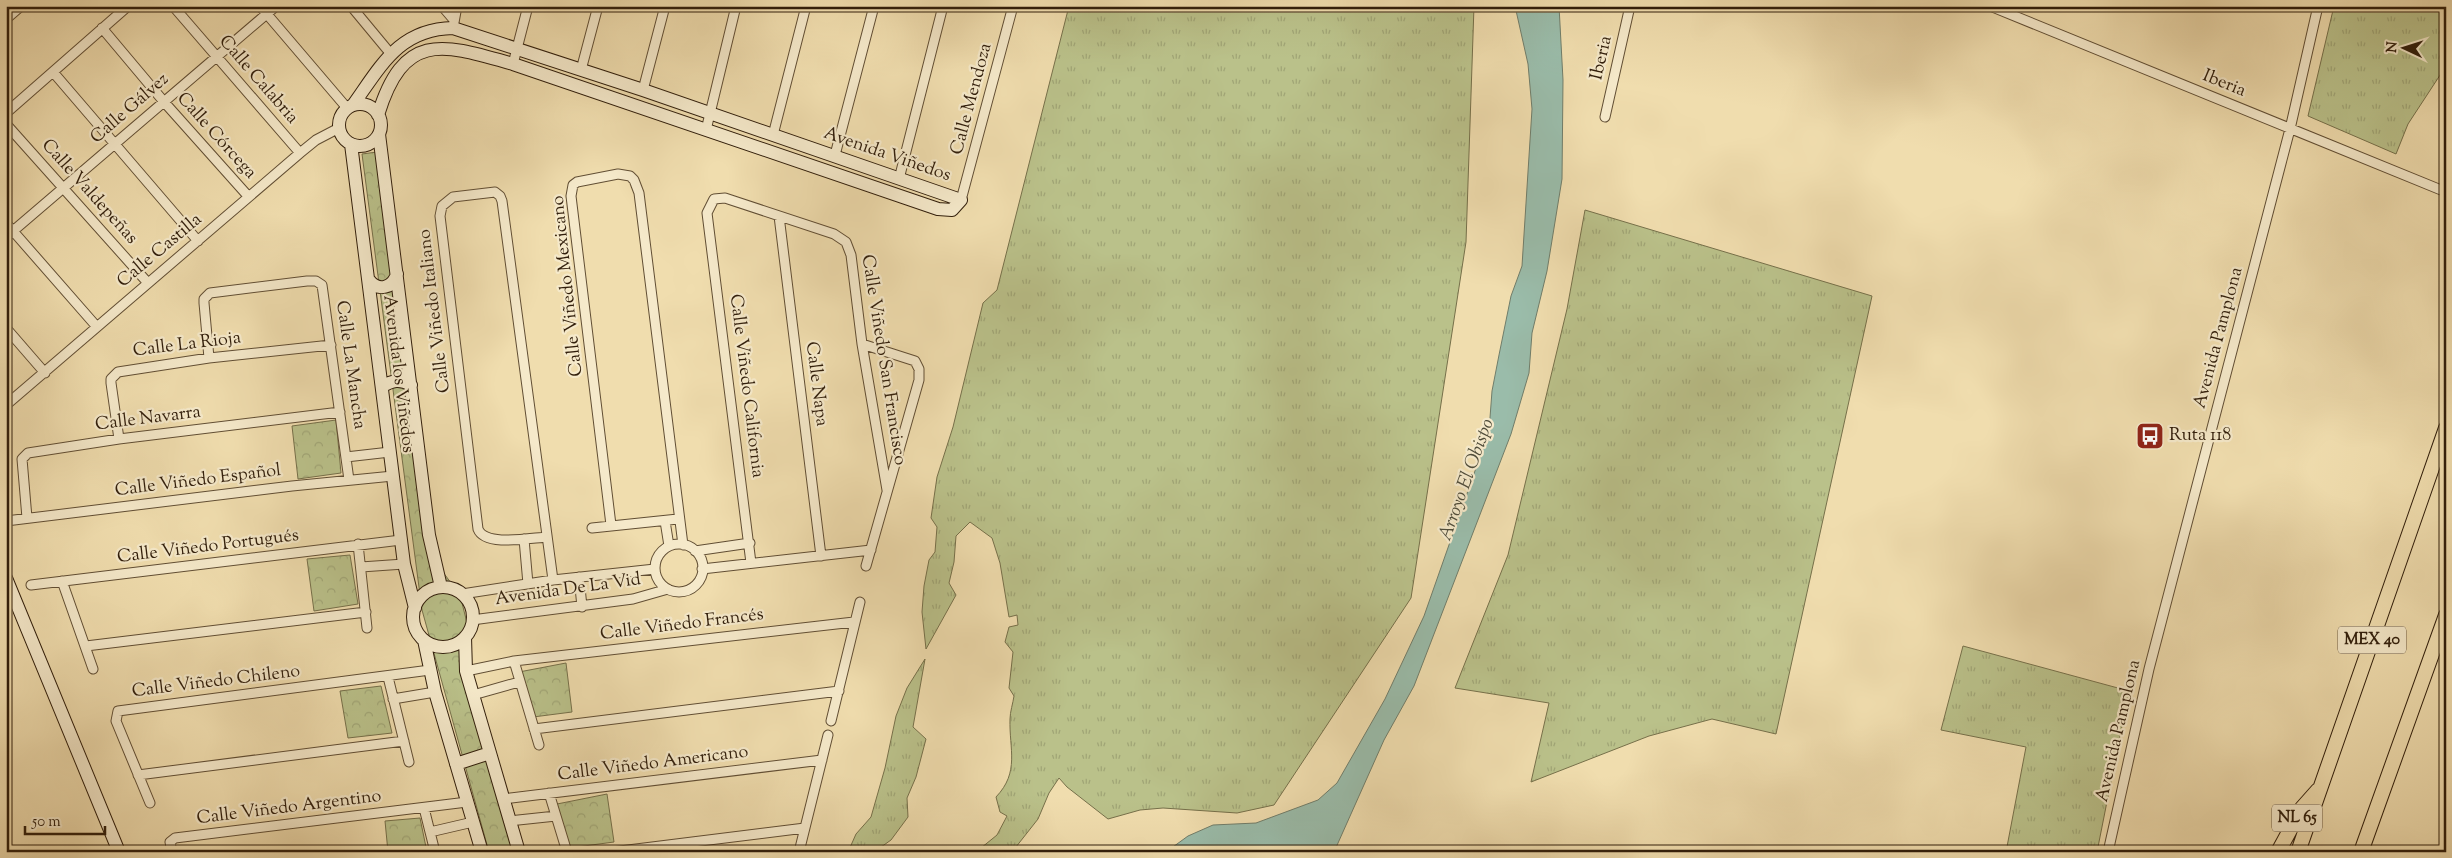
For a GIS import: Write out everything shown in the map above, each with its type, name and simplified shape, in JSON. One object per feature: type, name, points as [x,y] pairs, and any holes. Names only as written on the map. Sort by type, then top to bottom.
[{"type":"main road","name":"MEX 40","points":[[2298,852],[2446,428]]},
{"type":"main road","name":"MEX 40","points":[[2362,851],[2446,615]]},
{"type":"main road","name":"NL 65","points":[[2278,852],[2302,808],[2321,788]]},
{"type":"main road","points":[[2307,852],[2312,813]]},
{"type":"street","points":[[6,19],[21,6]]},
{"type":"street","points":[[6,112],[128,6]]},
{"type":"street","name":"Calle Calabria","points":[[173,6],[300,153]]},
{"type":"street","points":[[260,6],[350,106]]},
{"type":"street","name":"Calle Gálvez","points":[[10,234],[276,6]]},
{"type":"street","points":[[351,6],[390,53]]},
{"type":"street","points":[[442,6],[453,24]]},
{"type":"street","points":[[453,24],[457,6]]},
{"type":"street","points":[[513,64],[528,6]]},
{"type":"street","points":[[581,70],[598,6]]},
{"type":"street","points":[[643,90],[665,6]]},
{"type":"street","points":[[706,130],[708,112],[736,6]]},
{"type":"street","points":[[773,134],[806,6]]},
{"type":"street","points":[[835,156],[874,6]]},
{"type":"street","points":[[899,179],[942,6]]},
{"type":"street","name":"Calle Mendoza","points":[[962,200],[1013,6]]},
{"type":"street","name":"Iberia","points":[[1605,117],[1630,6]]},
{"type":"street","name":"Iberia","points":[[1990,6],[2446,192]]},
{"type":"street","name":"Avenida Pamplona","points":[[2108,852],[2150,669],[2290,129],[2318,6]]},
{"type":"street","name":"Avenida Viñedos","points":[[350,106],[390,53],[420,34],[453,24],[517,49],[773,134],[962,200],[952,210],[938,209],[513,64],[459,48],[439,48],[422,53],[407,61],[397,73],[385,94],[378,114]]},
{"type":"street","name":"Calle Córcega","points":[[102,28],[165,103],[248,196]]},
{"type":"street","points":[[52,72],[198,241]]},
{"type":"street","points":[[367,105],[378,114],[381,128],[379,134],[370,144],[364,146],[345,141],[339,128],[339,121],[350,106],[367,105]]},
{"type":"street","name":"Calle Valdepeñas","points":[[6,124],[148,283]]},
{"type":"street","name":"Calle Castilla","points":[[6,405],[248,196],[316,140],[339,128]]},
{"type":"street","name":"Avenida los Viñedos","points":[[379,134],[398,274],[429,535],[441,587]]},
{"type":"street","name":"Avenida los Viñedos","points":[[351,144],[404,564],[415,608]]},
{"type":"street","name":"Calle Viñedo Mexicano","points":[[611,525],[571,196],[577,182],[618,174],[630,176],[634,180],[639,193],[678,519],[683,545]]},
{"type":"street","name":"Calle Viñedo Italiano","points":[[547,537],[489,540],[480,534],[478,529],[440,216],[442,206],[453,197],[495,192],[502,201],[547,537],[552,580]]},
{"type":"street","name":"Calle Viñedo San Francisco","points":[[707,213],[714,199],[721,198],[834,234],[846,242],[851,255],[862,344],[887,490]]},
{"type":"street","name":"Calle Viñedo California","points":[[707,213],[750,543],[751,563]]},
{"type":"street","name":"Calle Napa","points":[[779,216],[821,556]]},
{"type":"street","points":[[6,223],[10,234],[97,327]]},
{"type":"street","points":[[369,280],[376,287],[385,288],[394,283],[398,274]]},
{"type":"street","name":"Calle La Mancha","points":[[209,358],[204,303],[207,296],[216,291],[307,281],[319,282],[324,288],[349,480]]},
{"type":"street","points":[[6,328],[45,373]]},
{"type":"street","points":[[862,344],[913,360],[919,369],[919,380],[866,566]]},
{"type":"street","name":"Calle La Rioja","points":[[119,439],[111,383],[114,374],[123,370],[209,358],[331,345]]},
{"type":"street","points":[[382,387],[399,380],[410,386]]},
{"type":"street","name":"Calle Navarra","points":[[27,518],[22,465],[24,455],[38,450],[340,412]]},
{"type":"street","points":[[346,457],[390,452]]},
{"type":"street","name":"Calle Viñedo Español","points":[[6,521],[393,476]]},
{"type":"street","points":[[592,528],[678,519]]},
{"type":"street","points":[[665,521],[669,546]]},
{"type":"street","points":[[524,538],[528,584]]},
{"type":"street","name":"Calle Viñedo Portugués","points":[[30,584],[401,540]]},
{"type":"street","points":[[695,551],[750,543]]},
{"type":"street","points":[[358,544],[368,628]]},
{"type":"street","points":[[683,545],[695,551],[702,562],[702,569],[698,582],[688,590],[674,592],[668,590],[659,581],[655,569],[659,556],[669,546],[683,545]]},
{"type":"street","points":[[702,569],[871,550]]},
{"type":"street","points":[[361,567],[404,564]]},
{"type":"street","name":"Avenida De La Vid","points":[[462,594],[552,580],[655,569]]},
{"type":"street","points":[[579,577],[582,607]]},
{"type":"street","points":[[6,578],[119,852]]},
{"type":"street","points":[[62,581],[93,669]]},
{"type":"street","points":[[482,852],[435,692],[424,640],[414,625],[415,608],[427,591],[441,587],[452,588],[462,594],[471,606],[472,620],[465,637],[466,671],[519,852]]},
{"type":"street","name":"Avenida De La Vid","points":[[472,620],[582,607],[633,599],[668,590]]},
{"type":"street","points":[[831,721],[860,602]]},
{"type":"street","points":[[86,646],[366,612]]},
{"type":"street","name":"Calle Viñedo Francés","points":[[466,671],[514,661],[854,622]]},
{"type":"street","points":[[424,640],[435,646],[448,646],[465,637]]},
{"type":"street","points":[[514,661],[539,745]]},
{"type":"street","name":"Calle Viñedo Chileno","points":[[150,803],[116,721],[118,711],[430,670]]},
{"type":"street","points":[[388,677],[409,762]]},
{"type":"street","points":[[473,696],[519,682]]},
{"type":"street","points":[[534,729],[839,691]]},
{"type":"street","points":[[393,699],[435,692]]},
{"type":"street","points":[[799,852],[828,735]]},
{"type":"street","points":[[138,776],[404,741]]},
{"type":"street","points":[[456,764],[490,753]]},
{"type":"street","name":"Calle Viñedo Americano","points":[[567,852],[549,793],[822,760]]},
{"type":"street","points":[[503,799],[549,793]]},
{"type":"street","name":"Calle Viñedo Argentino","points":[[172,852],[170,842],[175,838],[467,802]]},
{"type":"street","points":[[424,808],[435,852]]},
{"type":"street","points":[[509,821],[556,816]]},
{"type":"street","points":[[430,832],[473,822]]},
{"type":"street","points":[[612,852],[805,828]]},
{"type":"green space","points":[[1069,6],[1474,6],[1466,242],[1411,598],[1274,805],[1237,813],[1163,808],[1140,810],[1108,819],[1067,787],[1059,778],[1049,793],[1038,819],[1012,852],[976,852],[997,835],[1007,816],[1000,812],[996,797],[1003,788],[1011,769],[1010,713],[1014,696],[1009,688],[1013,652],[1005,642],[1009,627],[1018,625],[1017,615],[1009,617],[1000,563],[992,538],[970,522],[956,536],[954,562],[949,583],[956,595],[926,649],[922,612],[924,586],[929,560],[935,552],[937,527],[931,518],[937,477],[953,427],[983,303],[997,290]]},
{"type":"green space","points":[[2334,6],[2446,6],[2446,66],[2408,124],[2396,154],[2308,116]]},
{"type":"green space","points":[[377,152],[428,552],[460,595],[468,627],[459,661],[513,852],[489,852],[422,610],[362,154]]},
{"type":"green space","points":[[1585,210],[1872,296],[1776,734],[1712,719],[1649,736],[1531,782],[1549,703],[1455,688],[1508,555],[1567,309]]},
{"type":"green space","points":[[336,420],[341,473],[298,479],[292,426]]},
{"type":"green space","points":[[350,555],[358,604],[314,611],[307,559]]},
{"type":"green space","points":[[1963,646],[2129,691],[2097,852],[2006,852],[2026,747],[1941,730]]},
{"type":"green space","points":[[925,659],[913,727],[926,739],[916,777],[907,798],[908,817],[891,840],[874,852],[848,852],[856,834],[871,817],[885,768],[896,716],[907,688]]},
{"type":"green space","points":[[566,663],[572,712],[533,717],[519,672]]},
{"type":"green space","points":[[381,686],[392,733],[348,738],[340,691]]},
{"type":"green space","points":[[607,794],[614,842],[569,848],[557,804]]},
{"type":"green space","points":[[420,818],[427,852],[388,852],[385,821]]},
{"type":"shaded area","points":[[1515,6],[1559,6],[1563,80],[1562,179],[1547,271],[1532,333],[1529,373],[1511,434],[1414,686],[1384,740],[1334,852],[1166,852],[1188,836],[1213,825],[1256,823],[1318,800],[1337,783],[1385,699],[1424,616],[1489,431],[1492,391],[1499,355],[1511,296],[1522,266],[1532,109],[1528,64]]},
{"type":"place","name":"Ruta 118","points":[[2150,436]]},
{"type":"water label","name":"Arroyo El Obispo","points":[[1467,480]]}]
